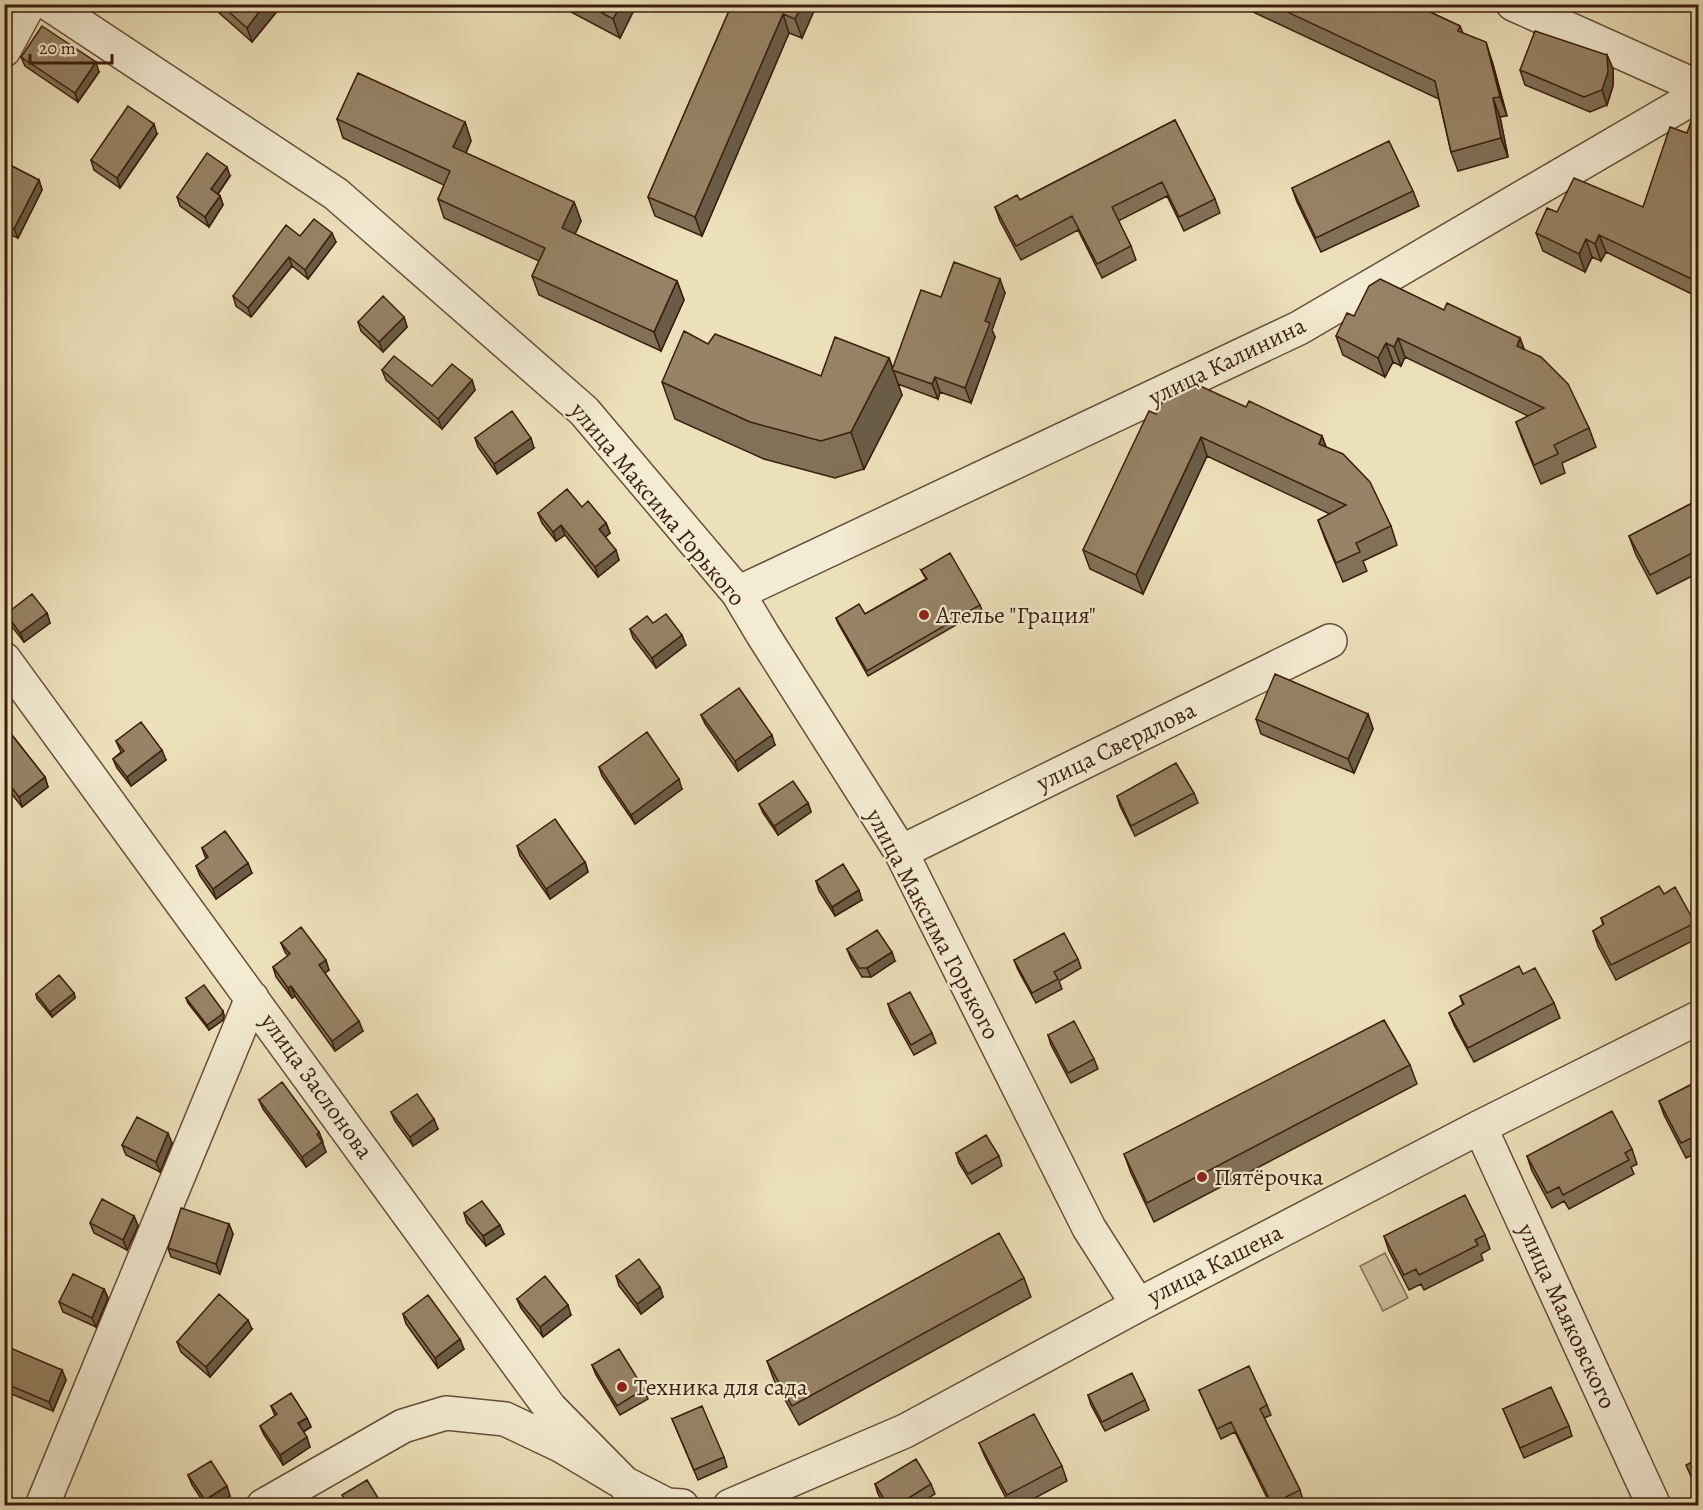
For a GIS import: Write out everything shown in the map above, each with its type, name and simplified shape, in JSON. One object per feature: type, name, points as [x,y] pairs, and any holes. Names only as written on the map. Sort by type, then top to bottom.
[{"type":"street","points":[[4,50],[29,4]]},
{"type":"street","name":"улица Максима Горького","points":[[49,4],[336,194],[584,411],[738,593],[901,852],[1089,1228],[1137,1305]]},
{"type":"street","points":[[1514,4],[1698,87]]},
{"type":"street","name":"улица Калинина","points":[[738,593],[1299,328],[1698,95]]},
{"type":"street","name":"улица Свердлова","points":[[901,852],[1330,640]]},
{"type":"street","name":"улица Заслонова","points":[[4,659],[550,1407],[631,1494]]},
{"type":"street","points":[[42,1506],[252,998]]},
{"type":"street","name":"улица Кашена","points":[[730,1506],[905,1431],[1137,1305],[1480,1127],[1698,1018]]},
{"type":"street","name":"улица Маяковского","points":[[1480,1127],[1654,1506]]},
{"type":"street","points":[[263,1506],[403,1426],[446,1413],[506,1419],[562,1446],[631,1494],[668,1505],[682,1506]]},
{"type":"shaded area","points":[[1385,1253],[1408,1298],[1383,1311],[1360,1266]]},
{"type":"building","points":[[220,4],[265,4],[247,28]]},
{"type":"building","points":[[586,4],[621,4],[613,19]]},
{"type":"building","points":[[732,4],[802,4],[795,19],[783,14],[695,217],[648,197]]},
{"type":"building","points":[[1270,4],[1413,4],[1460,26],[1458,31],[1486,42],[1500,97],[1493,98],[1501,138],[1451,152],[1435,81]]},
{"type":"building","points":[[42,26],[96,62],[75,93],[21,57]]},
{"type":"building","points":[[1535,31],[1607,55],[1608,72],[1602,90],[1584,97],[1520,70]]},
{"type":"building","points":[[358,73],[465,122],[453,147],[574,202],[562,228],[677,281],[654,332],[532,276],[545,248],[438,199],[450,171],[337,119]]},
{"type":"building","points":[[128,106],[154,124],[117,178],[91,160]]},
{"type":"building","points":[[1695,110],[1698,111],[1698,282],[1599,235],[1595,244],[1586,239],[1579,254],[1536,233],[1547,208],[1557,212],[1574,178],[1643,207],[1670,127],[1687,133]]},
{"type":"building","points":[[1175,120],[1215,199],[1179,217],[1162,182],[1112,207],[1131,246],[1097,264],[1072,216],[1016,246],[995,207],[1017,195],[1020,200]]},
{"type":"building","points":[[1389,141],[1413,191],[1316,238],[1292,188]]},
{"type":"building","points":[[207,153],[227,167],[211,189],[220,196],[205,217],[177,197]]},
{"type":"building","points":[[4,162],[39,180],[14,229],[4,224]]},
{"type":"building","points":[[314,219],[332,233],[305,270],[289,257],[248,308],[233,296],[286,225],[300,236]]},
{"type":"building","points":[[954,262],[1000,279],[985,321],[990,323],[965,388],[935,377],[932,384],[892,370],[921,290],[941,297]]},
{"type":"building","points":[[1380,279],[1444,310],[1447,303],[1520,338],[1517,346],[1541,357],[1568,384],[1589,428],[1554,445],[1558,454],[1534,465],[1516,422],[1544,408],[1398,338],[1394,347],[1386,343],[1378,358],[1336,336],[1347,313],[1354,316],[1369,286]]},
{"type":"building","points":[[383,296],[404,317],[379,342],[358,322]]},
{"type":"building","points":[[684,331],[708,344],[715,334],[821,376],[835,337],[889,358],[851,432],[821,441],[750,422],[662,382]]},
{"type":"building","points":[[394,356],[432,386],[452,364],[472,380],[438,419],[382,370]]},
{"type":"building","points":[[1187,380],[1246,407],[1249,401],[1322,436],[1319,444],[1343,454],[1370,482],[1391,526],[1356,543],[1360,552],[1336,563],[1318,520],[1346,505],[1201,437],[1136,575],[1083,550],[1149,411],[1156,414],[1169,388]]},
{"type":"building","points":[[512,411],[531,438],[494,464],[475,438]]},
{"type":"building","points":[[567,489],[582,507],[588,501],[606,523],[599,529],[616,550],[595,567],[561,525],[553,532],[538,513]]},
{"type":"building","points":[[1698,500],[1698,550],[1650,575],[1629,536]]},
{"type":"building","name":"Ателье \"Грация\"","points":[[950,553],[980,605],[867,671],[836,618],[859,604],[865,614],[927,579],[921,570]]},
{"type":"building","points":[[32,594],[47,613],[20,633],[6,614]]},
{"type":"building","points":[[666,614],[682,635],[652,658],[630,629],[647,616],[653,623]]},
{"type":"building","points":[[1275,674],[1368,714],[1348,759],[1256,719]]},
{"type":"building","points":[[739,688],[772,735],[735,761],[701,715]]},
{"type":"building","points":[[141,722],[162,750],[127,777],[113,759],[124,751],[116,741]]},
{"type":"building","points":[[4,725],[45,777],[19,797],[4,778]]},
{"type":"building","points":[[647,732],[679,779],[631,815],[599,767]]},
{"type":"building","points":[[1176,763],[1194,793],[1131,826],[1117,796]]},
{"type":"building","points":[[793,781],[808,803],[774,826],[759,804]]},
{"type":"building","points":[[555,819],[585,862],[546,889],[517,846]]},
{"type":"building","points":[[225,831],[248,863],[213,889],[196,866],[208,857],[202,848]]},
{"type":"building","points":[[843,864],[859,890],[832,907],[816,881]]},
{"type":"building","points":[[1659,886],[1664,894],[1675,887],[1695,923],[1611,965],[1593,931],[1604,924],[1601,918]]},
{"type":"building","points":[[301,927],[326,960],[319,965],[359,1021],[332,1041],[291,986],[288,988],[273,967],[290,954],[281,943]]},
{"type":"building","points":[[877,930],[892,952],[867,968],[859,968],[847,949]]},
{"type":"building","points":[[1064,933],[1078,959],[1054,972],[1058,979],[1032,993],[1014,960]]},
{"type":"building","points":[[1519,966],[1523,974],[1535,968],[1554,1003],[1468,1048],[1449,1013],[1464,1004],[1460,996]]},
{"type":"building","points":[[59,975],[74,993],[50,1012],[36,994]]},
{"type":"building","points":[[204,985],[223,1011],[207,1025],[186,998]]},
{"type":"building","points":[[910,992],[932,1033],[911,1045],[888,1004]]},
{"type":"building","points":[[1384,1020],[1410,1065],[1147,1203],[1124,1154]]},
{"type":"building","points":[[1074,1021],[1094,1059],[1068,1073],[1048,1035]]},
{"type":"building","points":[[1698,1081],[1698,1135],[1681,1143],[1659,1101]]},
{"type":"building","points":[[282,1082],[319,1132],[317,1134],[322,1142],[302,1157],[259,1100]]},
{"type":"building","points":[[417,1094],[434,1119],[410,1137],[391,1112]]},
{"type":"building","points":[[1612,1111],[1632,1149],[1625,1153],[1629,1160],[1563,1195],[1559,1187],[1547,1193],[1527,1156]]},
{"type":"building","points":[[137,1117],[168,1133],[156,1162],[122,1145]]},
{"type":"building","points":[[986,1135],[999,1156],[968,1174],[956,1153]]},
{"type":"building","points":[[1465,1195],[1485,1235],[1475,1240],[1478,1245],[1419,1275],[1416,1269],[1404,1275],[1384,1236]]},
{"type":"building","points":[[102,1199],[134,1216],[123,1240],[90,1223]]},
{"type":"building","points":[[482,1201],[500,1225],[483,1236],[464,1213]]},
{"type":"building","points":[[181,1208],[229,1224],[216,1264],[168,1248]]},
{"type":"building","points":[[999,1233],[1024,1278],[792,1406],[767,1361]]},
{"type":"building","points":[[639,1259],[660,1287],[637,1304],[616,1276]]},
{"type":"building","points":[[73,1274],[104,1289],[92,1318],[59,1302]]},
{"type":"building","points":[[545,1276],[568,1305],[540,1327],[517,1299]]},
{"type":"building","points":[[219,1294],[248,1320],[206,1367],[177,1342]]},
{"type":"building","points":[[428,1295],[460,1339],[435,1358],[403,1314]]},
{"type":"building","points":[[8,1347],[62,1370],[49,1402],[4,1383],[4,1356]]},
{"type":"building","name":"Техника для сада","points":[[619,1349],[644,1389],[617,1406],[592,1365]]},
{"type":"building","points":[[1249,1366],[1267,1405],[1260,1409],[1300,1490],[1272,1504],[1231,1422],[1217,1429],[1199,1390]]},
{"type":"building","points":[[1132,1373],[1145,1400],[1102,1422],[1088,1395]]},
{"type":"building","points":[[1551,1387],[1569,1426],[1520,1448],[1503,1409]]},
{"type":"building","points":[[291,1393],[307,1418],[298,1423],[307,1437],[280,1455],[260,1426],[277,1414],[271,1406]]},
{"type":"building","points":[[702,1406],[724,1457],[694,1470],[672,1419]]},
{"type":"building","points":[[1034,1414],[1062,1466],[1007,1495],[979,1443]]},
{"type":"building","points":[[916,1459],[931,1484],[896,1506],[888,1506],[875,1484]]},
{"type":"building","points":[[1698,1459],[1698,1492],[1686,1465]]},
{"type":"building","points":[[211,1461],[227,1486],[205,1500],[188,1475]]},
{"type":"building","points":[[367,1480],[383,1506],[349,1506],[342,1495]]},
{"type":"place","name":"Ателье \"Грация\"","points":[[924,615]]},
{"type":"place","name":"Пятёрочка","points":[[1202,1177]]},
{"type":"place","name":"Техника для сада","points":[[622,1387]]}]
